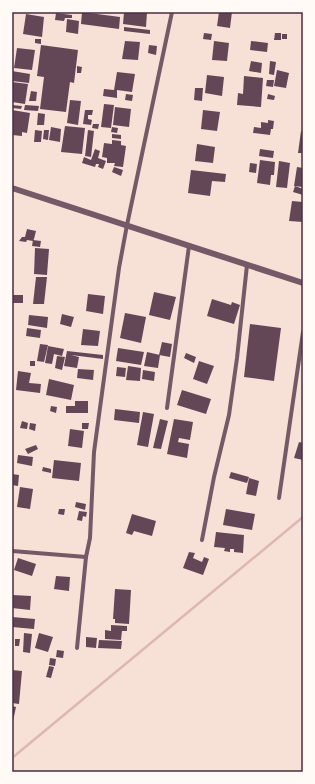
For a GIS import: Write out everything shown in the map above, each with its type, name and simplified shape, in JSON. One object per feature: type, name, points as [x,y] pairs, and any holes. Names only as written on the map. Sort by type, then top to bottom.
[{"type":"street","points":[[77,648],[86,557],[90,538],[94,452],[118,276],[127,225],[172,12]]},
{"type":"street","points":[[12,188],[303,283]]},
{"type":"street","points":[[167,408],[189,246]]},
{"type":"street","points":[[202,540],[214,477],[229,415],[247,265]]},
{"type":"street","points":[[279,498],[303,332]]},
{"type":"street","points":[[12,551],[86,557]]},
{"type":"building","points":[[82,12],[120,17],[119,29],[81,24]]},
{"type":"building","points":[[124,12],[147,12],[146,27],[123,24]]},
{"type":"building","points":[[219,12],[232,12],[230,28],[217,26]]},
{"type":"building","points":[[56,13],[72,15],[72,18],[65,18],[64,21],[55,20]]},
{"type":"building","points":[[26,14],[44,17],[42,37],[23,34]]},
{"type":"building","points":[[67,19],[79,21],[78,34],[66,32]]},
{"type":"building","points":[[124,27],[150,30],[150,34],[124,31]]},
{"type":"building","points":[[204,33],[212,34],[211,40],[203,39]]},
{"type":"building","points":[[275,33],[281,33],[281,40],[274,40]]},
{"type":"building","points":[[282,34],[287,34],[287,39],[282,39]]},
{"type":"building","points":[[35,39],[41,39],[41,44],[35,43]]},
{"type":"building","points":[[125,41],[140,42],[138,60],[122,59]]},
{"type":"building","points":[[214,41],[229,43],[227,61],[212,60]]},
{"type":"building","points":[[251,41],[268,43],[267,52],[250,50]]},
{"type":"building","points":[[41,45],[78,50],[74,83],[70,82],[66,112],[40,109],[44,77],[37,76]]},
{"type":"building","points":[[149,45],[157,46],[156,55],[148,53]]},
{"type":"building","points":[[17,48],[35,50],[32,70],[14,68]]},
{"type":"building","points":[[251,61],[262,63],[261,73],[249,71]]},
{"type":"building","points":[[270,61],[276,62],[274,75],[269,74]]},
{"type":"building","points":[[77,66],[82,67],[81,73],[77,73]]},
{"type":"building","points":[[277,70],[289,73],[286,88],[274,86]]},
{"type":"building","points":[[12,71],[30,74],[29,83],[12,81]]},
{"type":"building","points":[[117,72],[135,74],[132,92],[117,90],[117,98],[103,96],[104,89],[114,90]]},
{"type":"building","points":[[207,75],[224,77],[222,96],[205,93]]},
{"type":"building","points":[[244,76],[263,78],[261,107],[237,105],[238,93],[243,94]]},
{"type":"building","points":[[267,80],[274,80],[273,87],[266,86]]},
{"type":"building","points":[[12,82],[28,84],[25,104],[12,102]]},
{"type":"building","points":[[195,88],[203,88],[202,101],[194,100]]},
{"type":"building","points":[[31,91],[37,92],[36,101],[29,101]]},
{"type":"building","points":[[126,94],[133,95],[132,101],[125,100]]},
{"type":"building","points":[[268,94],[275,96],[274,100],[267,99]]},
{"type":"building","points":[[70,100],[81,101],[78,125],[67,123]]},
{"type":"building","points":[[104,104],[114,105],[111,128],[101,127]]},
{"type":"building","points":[[12,105],[22,106],[21,109],[12,108]]},
{"type":"building","points":[[25,105],[39,106],[38,111],[24,110]]},
{"type":"building","points":[[115,107],[131,109],[129,127],[113,125]]},
{"type":"building","points":[[12,110],[30,113],[27,133],[22,132],[22,136],[12,135]]},
{"type":"building","points":[[85,110],[93,110],[92,115],[88,115],[88,119],[92,120],[91,125],[83,124]]},
{"type":"building","points":[[203,110],[220,112],[217,131],[201,129]]},
{"type":"building","points":[[38,113],[45,114],[44,125],[37,125]]},
{"type":"building","points":[[268,120],[274,121],[273,129],[271,129],[270,135],[253,133],[254,127],[261,128],[261,122],[268,123]]},
{"type":"building","points":[[93,124],[99,124],[98,129],[92,128]]},
{"type":"building","points":[[65,126],[85,128],[82,154],[61,152]]},
{"type":"building","points":[[51,127],[61,129],[60,142],[49,140]]},
{"type":"building","points":[[112,127],[118,128],[117,133],[111,132]]},
{"type":"building","points":[[35,130],[42,131],[41,142],[34,142]]},
{"type":"building","points":[[44,130],[49,130],[48,140],[43,139]]},
{"type":"building","points":[[88,130],[94,131],[91,157],[85,156]]},
{"type":"building","points":[[301,131],[303,132],[303,153],[298,153]]},
{"type":"building","points":[[112,134],[121,135],[121,139],[112,138]]},
{"type":"building","points":[[112,140],[121,141],[121,145],[126,146],[123,167],[114,166],[115,163],[107,163],[107,158],[102,157],[104,143],[112,144]]},
{"type":"building","points":[[197,144],[215,147],[213,163],[195,161]]},
{"type":"building","points":[[95,149],[100,151],[98,158],[106,161],[103,169],[98,167],[99,164],[96,164],[95,167],[82,163],[84,157],[91,160]]},
{"type":"building","points":[[260,149],[274,151],[273,158],[259,156]]},
{"type":"building","points":[[260,160],[275,162],[274,175],[271,175],[270,185],[257,183]]},
{"type":"building","points":[[279,161],[290,163],[287,188],[276,187]]},
{"type":"building","points":[[250,163],[257,164],[256,173],[249,172]]},
{"type":"building","points":[[114,167],[123,170],[121,176],[112,172]]},
{"type":"building","points":[[297,167],[303,168],[303,187],[294,186]]},
{"type":"building","points":[[191,170],[226,174],[225,182],[212,181],[210,196],[188,193]]},
{"type":"building","points":[[295,186],[303,189],[303,195],[293,192]]},
{"type":"building","points":[[292,201],[303,202],[303,222],[289,221]]},
{"type":"building","points":[[27,229],[36,231],[33,241],[19,241],[22,237],[25,237]]},
{"type":"building","points":[[33,240],[41,241],[40,247],[32,246]]},
{"type":"building","points":[[35,248],[49,249],[47,275],[34,274]]},
{"type":"building","points":[[36,277],[47,277],[44,304],[33,304]]},
{"type":"building","points":[[154,292],[176,297],[170,320],[149,315]]},
{"type":"building","points":[[88,294],[105,296],[103,314],[86,311]]},
{"type":"building","points":[[12,295],[23,295],[23,303],[12,303]]},
{"type":"building","points":[[212,299],[231,305],[232,302],[240,305],[234,324],[207,316]]},
{"type":"building","points":[[125,313],[146,317],[141,343],[120,338]]},
{"type":"building","points":[[62,314],[74,317],[71,327],[60,324]]},
{"type":"building","points":[[29,315],[48,317],[47,328],[28,325]]},
{"type":"building","points":[[250,324],[281,328],[274,381],[244,377]]},
{"type":"building","points":[[27,328],[41,330],[40,338],[26,336]]},
{"type":"building","points":[[83,329],[100,331],[98,346],[81,345]]},
{"type":"building","points":[[162,342],[172,344],[170,357],[159,355]]},
{"type":"building","points":[[40,344],[48,345],[44,362],[37,361]]},
{"type":"building","points":[[48,346],[64,349],[62,356],[54,354],[52,364],[45,363]]},
{"type":"building","points":[[118,348],[144,352],[141,365],[116,361]]},
{"type":"building","points":[[67,351],[103,355],[103,359],[71,355],[79,357],[77,368],[64,366]]},
{"type":"building","points":[[147,352],[160,355],[158,368],[144,366]]},
{"type":"building","points":[[186,353],[196,357],[194,363],[184,358]]},
{"type":"building","points":[[57,356],[65,357],[62,370],[55,368]]},
{"type":"building","points":[[30,361],[35,361],[35,366],[30,366]]},
{"type":"building","points":[[199,361],[214,366],[207,384],[193,379]]},
{"type":"building","points":[[128,366],[141,368],[140,381],[126,380]]},
{"type":"building","points":[[117,367],[126,368],[125,377],[116,376]]},
{"type":"building","points":[[78,369],[94,370],[93,380],[77,378]]},
{"type":"building","points":[[143,370],[155,372],[154,381],[142,379]]},
{"type":"building","points":[[18,371],[31,373],[29,383],[41,384],[40,393],[16,390]]},
{"type":"building","points":[[49,379],[74,385],[71,400],[46,395]]},
{"type":"building","points":[[182,390],[211,399],[206,414],[177,405]]},
{"type":"building","points":[[75,401],[88,401],[88,413],[66,413],[66,406],[75,406]]},
{"type":"building","points":[[51,406],[57,407],[56,413],[50,411]]},
{"type":"building","points":[[115,409],[140,412],[139,423],[114,420]]},
{"type":"building","points":[[143,412],[154,414],[148,447],[137,445]]},
{"type":"building","points":[[160,419],[168,421],[161,449],[153,448]]},
{"type":"building","points":[[174,419],[193,422],[190,440],[179,438],[178,442],[189,444],[187,458],[167,454]]},
{"type":"building","points":[[22,421],[28,423],[27,429],[20,428]]},
{"type":"building","points":[[30,423],[36,424],[35,431],[29,429]]},
{"type":"building","points":[[82,423],[89,423],[88,429],[82,429]]},
{"type":"building","points":[[70,429],[84,431],[82,448],[68,446]]},
{"type":"building","points":[[299,442],[303,443],[303,460],[294,458]]},
{"type":"building","points":[[36,445],[38,449],[28,454],[25,449]]},
{"type":"building","points":[[18,455],[33,457],[32,466],[17,463]]},
{"type":"building","points":[[54,460],[81,463],[79,481],[52,478]]},
{"type":"building","points":[[43,467],[51,469],[51,473],[42,471]]},
{"type":"building","points":[[231,472],[249,477],[247,483],[229,478]]},
{"type":"building","points":[[12,474],[19,475],[18,486],[12,485]]},
{"type":"building","points":[[249,478],[259,481],[256,496],[246,494]]},
{"type":"building","points":[[20,487],[33,489],[30,509],[17,507]]},
{"type":"building","points":[[76,502],[86,504],[85,510],[75,507]]},
{"type":"building","points":[[59,509],[65,509],[64,515],[58,514]]},
{"type":"building","points":[[226,509],[255,514],[252,530],[223,525]]},
{"type":"building","points":[[79,511],[87,512],[86,517],[83,516],[82,521],[77,520]]},
{"type":"building","points":[[132,514],[156,521],[152,536],[134,531],[132,535],[126,533]]},
{"type":"building","points":[[216,532],[244,535],[243,553],[234,552],[234,549],[230,549],[230,552],[224,551],[225,548],[214,547]]},
{"type":"building","points":[[189,552],[195,553],[193,558],[202,562],[204,557],[209,559],[203,575],[183,568]]},
{"type":"building","points":[[18,558],[36,564],[32,576],[14,570]]},
{"type":"building","points":[[56,576],[70,577],[69,591],[54,589]]},
{"type":"building","points":[[115,589],[131,590],[129,624],[115,623],[115,619],[113,619]]},
{"type":"building","points":[[13,595],[31,596],[30,610],[12,608]]},
{"type":"building","points":[[12,617],[35,619],[34,629],[12,627]]},
{"type":"building","points":[[111,625],[127,626],[127,631],[122,631],[121,640],[105,639],[105,630],[111,631]]},
{"type":"building","points":[[24,633],[32,634],[30,653],[23,652]]},
{"type":"building","points":[[39,633],[53,637],[48,652],[35,648]]},
{"type":"building","points":[[86,637],[97,638],[96,648],[86,647]]},
{"type":"building","points":[[15,639],[20,639],[19,646],[15,646]]},
{"type":"building","points":[[99,640],[122,641],[121,649],[98,648]]},
{"type":"building","points":[[57,650],[64,651],[63,658],[56,657]]},
{"type":"building","points":[[50,658],[56,659],[55,666],[49,665]]},
{"type":"building","points":[[49,666],[54,667],[51,678],[46,677]]},
{"type":"building","points":[[12,670],[22,671],[19,704],[12,703]]},
{"type":"building","points":[[12,706],[16,707],[13,721],[12,721]]},
{"type":"waterway","points":[[12,758],[303,517]]}]
